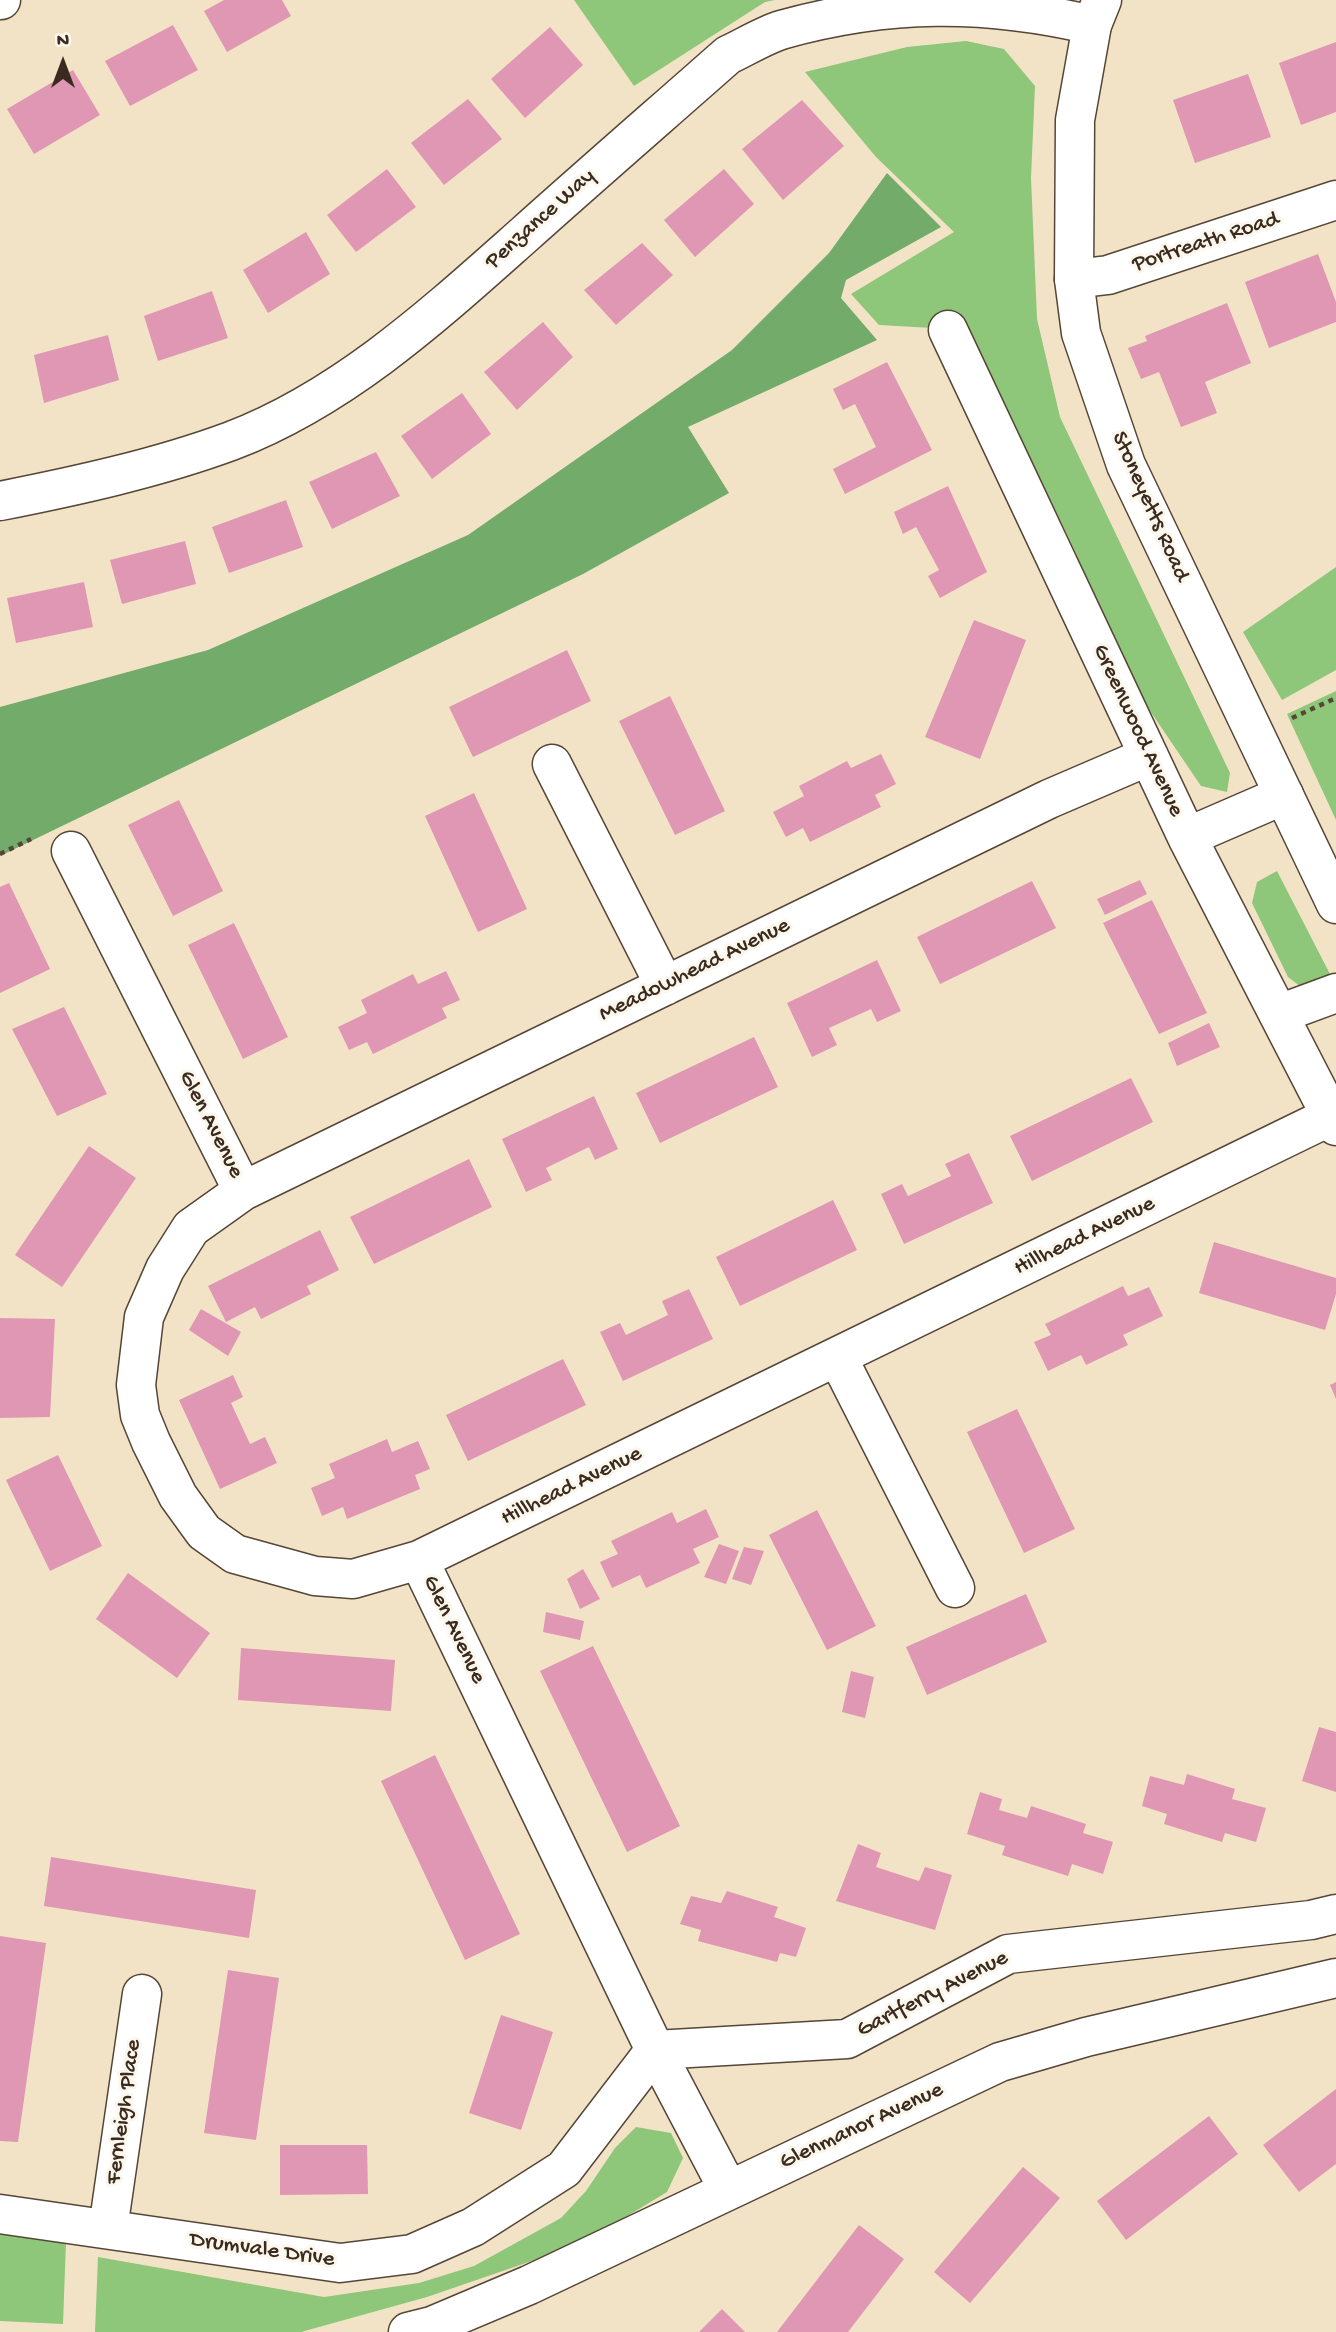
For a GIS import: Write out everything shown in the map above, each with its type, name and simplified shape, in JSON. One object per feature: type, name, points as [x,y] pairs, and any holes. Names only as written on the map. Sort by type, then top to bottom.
[{"type":"street","name":"Penzance Way","points":[[0,501],[70,487],[231,441],[327,391],[423,325],[728,55],[779,31],[909,7],[968,6],[1034,12],[1097,13]]},
{"type":"street","name":"Stoneyetts Road","points":[[1097,13],[1075,120],[1074,279],[1082,333],[1126,465],[1336,904]]},
{"type":"street","name":"Portreath Road","points":[[1074,279],[1108,275],[1336,200]]},
{"type":"street","name":"Greenwood Avenue","points":[[948,330],[1187,836],[1334,1121]]},
{"type":"street","name":"Meadowhead Avenue","points":[[243,1191],[1049,799],[1149,756]]},
{"type":"street","points":[[552,764],[665,986]]},
{"type":"street","points":[[1187,836],[1283,795]]},
{"type":"street","name":"Glen Avenue","points":[[71,851],[243,1191],[191,1228],[166,1269],[144,1317],[136,1385],[140,1415],[151,1442],[178,1496],[204,1532],[234,1554],[315,1576],[353,1579],[419,1560],[655,2050],[728,2189]]},
{"type":"street","points":[[1279,1014],[1336,993]]},
{"type":"street","name":"Hillhead Avenue","points":[[419,1560],[1334,1121]]},
{"type":"street","points":[[838,1358],[956,1588]]},
{"type":"street","name":"Gartferry Avenue","points":[[655,2050],[847,2039],[1008,1954],[1311,1920],[1336,1914]]},
{"type":"street","name":"Glenmanor Avenue","points":[[425,2330],[529,2285],[1000,2062],[1086,2037],[1336,1978]]},
{"type":"street","name":"Fernleigh Place","points":[[108,2229],[142,1994]]},
{"type":"street","name":"Drumvale Drive","points":[[0,2214],[340,2263],[412,2254],[473,2227],[564,2169],[655,2050]]},
{"type":"path","points":[[1255,734],[1336,698]]},
{"type":"green space","points":[[574,0],[775,0],[765,2],[634,86]]},
{"type":"green space","points":[[966,41],[1004,49],[1035,86],[1031,178],[1037,319],[1060,417],[1230,773],[1227,792],[1201,786],[1140,696],[1068,536],[968,330],[879,325],[851,294],[954,232],[876,157],[805,72],[907,47]]},
{"type":"green space","points":[[887,173],[941,227],[846,280],[841,298],[877,340],[688,427],[729,493],[583,574],[0,856],[0,707],[208,650],[468,535],[732,350],[829,253]]},
{"type":"green space","points":[[1336,567],[1336,670],[1282,700],[1243,632]]},
{"type":"green space","points":[[1336,691],[1336,820],[1287,714]]},
{"type":"green space","points":[[1277,871],[1332,978],[1313,996],[1288,977],[1252,903],[1257,882]]},
{"type":"green space","points":[[636,2127],[671,2133],[683,2158],[667,2192],[581,2244],[427,2297],[301,2332],[95,2332],[98,2257],[324,2297],[419,2283],[474,2266],[561,2218],[586,2191],[615,2148]]},
{"type":"green space","points":[[0,2234],[66,2242],[63,2324],[0,2321]]},
{"type":"building","points":[[224,0],[282,0],[291,16],[227,52],[204,11]]},
{"type":"building","points":[[173,25],[198,70],[130,106],[105,61]]},
{"type":"building","points":[[550,27],[583,65],[525,118],[491,79]]},
{"type":"building","points":[[1336,42],[1336,112],[1301,125],[1279,63]]},
{"type":"building","points":[[73,70],[100,115],[34,154],[7,109]]},
{"type":"building","points":[[1248,74],[1271,137],[1195,163],[1173,100]]},
{"type":"building","points":[[468,99],[502,139],[444,185],[411,143]]},
{"type":"building","points":[[802,100],[844,146],[783,200],[742,149]]},
{"type":"building","points":[[387,169],[416,207],[356,252],[327,215]]},
{"type":"building","points":[[724,169],[754,204],[695,257],[664,220]]},
{"type":"building","points":[[306,232],[330,274],[268,313],[243,270]]},
{"type":"building","points":[[642,243],[673,275],[616,325],[584,290]]},
{"type":"building","points":[[1318,254],[1336,302],[1336,322],[1269,348],[1245,282]]},
{"type":"building","points":[[212,291],[228,338],[158,361],[144,316]]},
{"type":"building","points":[[1227,303],[1251,363],[1205,382],[1217,413],[1181,427],[1159,372],[1141,379],[1128,348],[1147,341],[1145,336]]},
{"type":"building","points":[[543,322],[573,357],[517,410],[484,372]]},
{"type":"building","points":[[108,335],[119,380],[44,403],[34,355]]},
{"type":"building","points":[[887,362],[932,450],[845,494],[833,469],[876,447],[855,404],[843,410],[833,389]]},
{"type":"building","points":[[462,393],[491,434],[432,479],[401,436]]},
{"type":"building","points":[[376,452],[400,496],[332,529],[309,482]]},
{"type":"building","points":[[948,486],[987,572],[940,598],[928,576],[939,570],[916,527],[903,534],[894,512]]},
{"type":"building","points":[[286,500],[303,547],[229,573],[212,527]]},
{"type":"building","points":[[185,541],[196,584],[122,604],[110,560]]},
{"type":"building","points":[[84,582],[93,627],[16,643],[7,598]]},
{"type":"building","points":[[974,620],[1026,640],[980,759],[925,737]]},
{"type":"building","points":[[567,650],[591,701],[473,757],[449,707]]},
{"type":"building","points":[[670,696],[725,811],[675,835],[619,721]]},
{"type":"building","points":[[881,754],[896,784],[875,795],[881,807],[810,842],[803,828],[786,837],[773,812],[804,796],[799,786],[847,761],[851,768]]},
{"type":"building","points":[[474,793],[527,909],[478,932],[425,816]]},
{"type":"building","points":[[179,800],[223,891],[173,916],[128,825]]},
{"type":"building","points":[[1140,880],[1147,894],[1105,915],[1097,899]]},
{"type":"building","points":[[1032,881],[1056,928],[940,984],[917,937]]},
{"type":"building","points":[[9,883],[50,969],[0,993],[0,887]]},
{"type":"building","points":[[1152,900],[1207,1013],[1159,1034],[1103,923]]},
{"type":"building","points":[[234,923],[288,1037],[243,1059],[188,945]]},
{"type":"building","points":[[877,960],[901,1011],[877,1022],[871,1009],[829,1028],[837,1045],[812,1057],[787,1003]]},
{"type":"building","points":[[446,971],[460,1000],[442,1008],[447,1018],[373,1054],[367,1042],[349,1050],[338,1027],[367,1013],[361,1000],[413,974],[418,984]]},
{"type":"building","points":[[64,1007],[107,1094],[57,1116],[12,1029]]},
{"type":"building","points":[[1209,1023],[1220,1047],[1177,1066],[1168,1043]]},
{"type":"building","points":[[754,1037],[778,1087],[660,1143],[636,1093]]},
{"type":"building","points":[[1131,1078],[1153,1122],[1032,1181],[1010,1136]]},
{"type":"building","points":[[594,1096],[618,1149],[595,1160],[589,1147],[546,1168],[552,1180],[526,1192],[502,1139]]},
{"type":"building","points":[[89,1146],[136,1178],[62,1287],[15,1255]]},
{"type":"building","points":[[969,1153],[993,1203],[904,1244],[881,1194],[902,1184],[908,1196],[951,1176],[945,1164]]},
{"type":"building","points":[[469,1159],[492,1207],[374,1264],[350,1217]]},
{"type":"building","points":[[833,1200],[857,1250],[740,1306],[716,1257]]},
{"type":"building","points":[[320,1230],[339,1270],[307,1286],[311,1294],[261,1319],[255,1307],[226,1322],[208,1286]]},
{"type":"building","points":[[1214,1242],[1336,1278],[1336,1294],[1325,1330],[1199,1293]]},
{"type":"building","points":[[1123,1286],[1128,1296],[1149,1287],[1163,1316],[1123,1335],[1128,1345],[1086,1365],[1081,1355],[1048,1371],[1034,1342],[1051,1335],[1045,1324]]},
{"type":"building","points":[[689,1289],[713,1339],[623,1381],[600,1332],[620,1323],[626,1335],[668,1315],[662,1301]]},
{"type":"building","points":[[201,1309],[241,1332],[228,1356],[189,1330]]},
{"type":"building","points":[[0,1318],[55,1319],[50,1417],[0,1418]]},
{"type":"building","points":[[563,1359],[586,1405],[468,1461],[446,1415]]},
{"type":"building","points":[[233,1375],[243,1397],[231,1403],[250,1444],[265,1437],[277,1463],[220,1489],[179,1400]]},
{"type":"building","points":[[1336,1382],[1336,1399],[1330,1385]]},
{"type":"building","points":[[1017,1409],[1075,1529],[1024,1553],[967,1432]]},
{"type":"building","points":[[387,1439],[392,1452],[418,1441],[430,1469],[415,1475],[420,1489],[347,1519],[343,1507],[322,1516],[311,1488],[335,1478],[329,1464]]},
{"type":"building","points":[[58,1455],[102,1546],[50,1571],[6,1480]]},
{"type":"building","points":[[706,1509],[719,1537],[693,1549],[700,1563],[646,1588],[640,1575],[612,1588],[600,1562],[618,1554],[611,1541],[672,1512],[677,1523]]},
{"type":"building","points":[[817,1510],[876,1626],[827,1650],[769,1535]]},
{"type":"building","points":[[719,1544],[739,1551],[726,1584],[704,1577]]},
{"type":"building","points":[[744,1547],[764,1551],[751,1585],[732,1579]]},
{"type":"building","points":[[583,1569],[600,1599],[580,1609],[567,1579]]},
{"type":"building","points":[[128,1573],[210,1633],[177,1678],[96,1619]]},
{"type":"building","points":[[1026,1594],[1047,1642],[927,1695],[906,1647]]},
{"type":"building","points":[[546,1612],[584,1621],[580,1640],[543,1632]]},
{"type":"building","points":[[593,1646],[680,1826],[627,1852],[540,1671]]},
{"type":"building","points":[[241,1648],[395,1660],[391,1711],[238,1700]]},
{"type":"building","points":[[851,1671],[874,1677],[865,1718],[842,1712]]},
{"type":"building","points":[[1319,1727],[1336,1732],[1336,1792],[1302,1781]]},
{"type":"building","points":[[435,1755],[520,1934],[465,1960],[381,1781]]},
{"type":"building","points":[[1187,1774],[1235,1789],[1232,1799],[1266,1808],[1256,1842],[1225,1833],[1222,1842],[1164,1824],[1167,1814],[1142,1806],[1150,1776],[1184,1785]]},
{"type":"building","points":[[980,1792],[1002,1799],[999,1810],[1027,1818],[1031,1806],[1086,1824],[1083,1833],[1113,1842],[1103,1874],[1072,1864],[1068,1876],[1002,1855],[1005,1846],[967,1834]]},
{"type":"building","points":[[858,1844],[881,1853],[876,1867],[919,1881],[925,1867],[952,1875],[935,1930],[836,1901]]},
{"type":"building","points":[[51,1857],[256,1890],[249,1938],[44,1906]]},
{"type":"building","points":[[727,1891],[778,1907],[774,1917],[806,1928],[796,1957],[780,1953],[777,1962],[698,1941],[701,1930],[680,1924],[691,1896],[721,1903]]},
{"type":"building","points":[[0,1936],[46,1943],[18,2142],[0,2141]]},
{"type":"building","points":[[228,1970],[279,1978],[256,2140],[204,2133]]},
{"type":"building","points":[[501,2015],[553,2032],[521,2130],[469,2113]]},
{"type":"building","points":[[1336,2089],[1336,2164],[1299,2192],[1263,2145]]},
{"type":"building","points":[[1209,2116],[1238,2154],[1126,2240],[1097,2201]]},
{"type":"building","points":[[280,2145],[367,2145],[368,2194],[280,2195]]},
{"type":"building","points":[[1023,2167],[1060,2198],[970,2303],[934,2272]]},
{"type":"building","points":[[859,2225],[904,2259],[848,2332],[777,2332]]},
{"type":"building","points":[[722,2309],[745,2332],[699,2332]]}]
